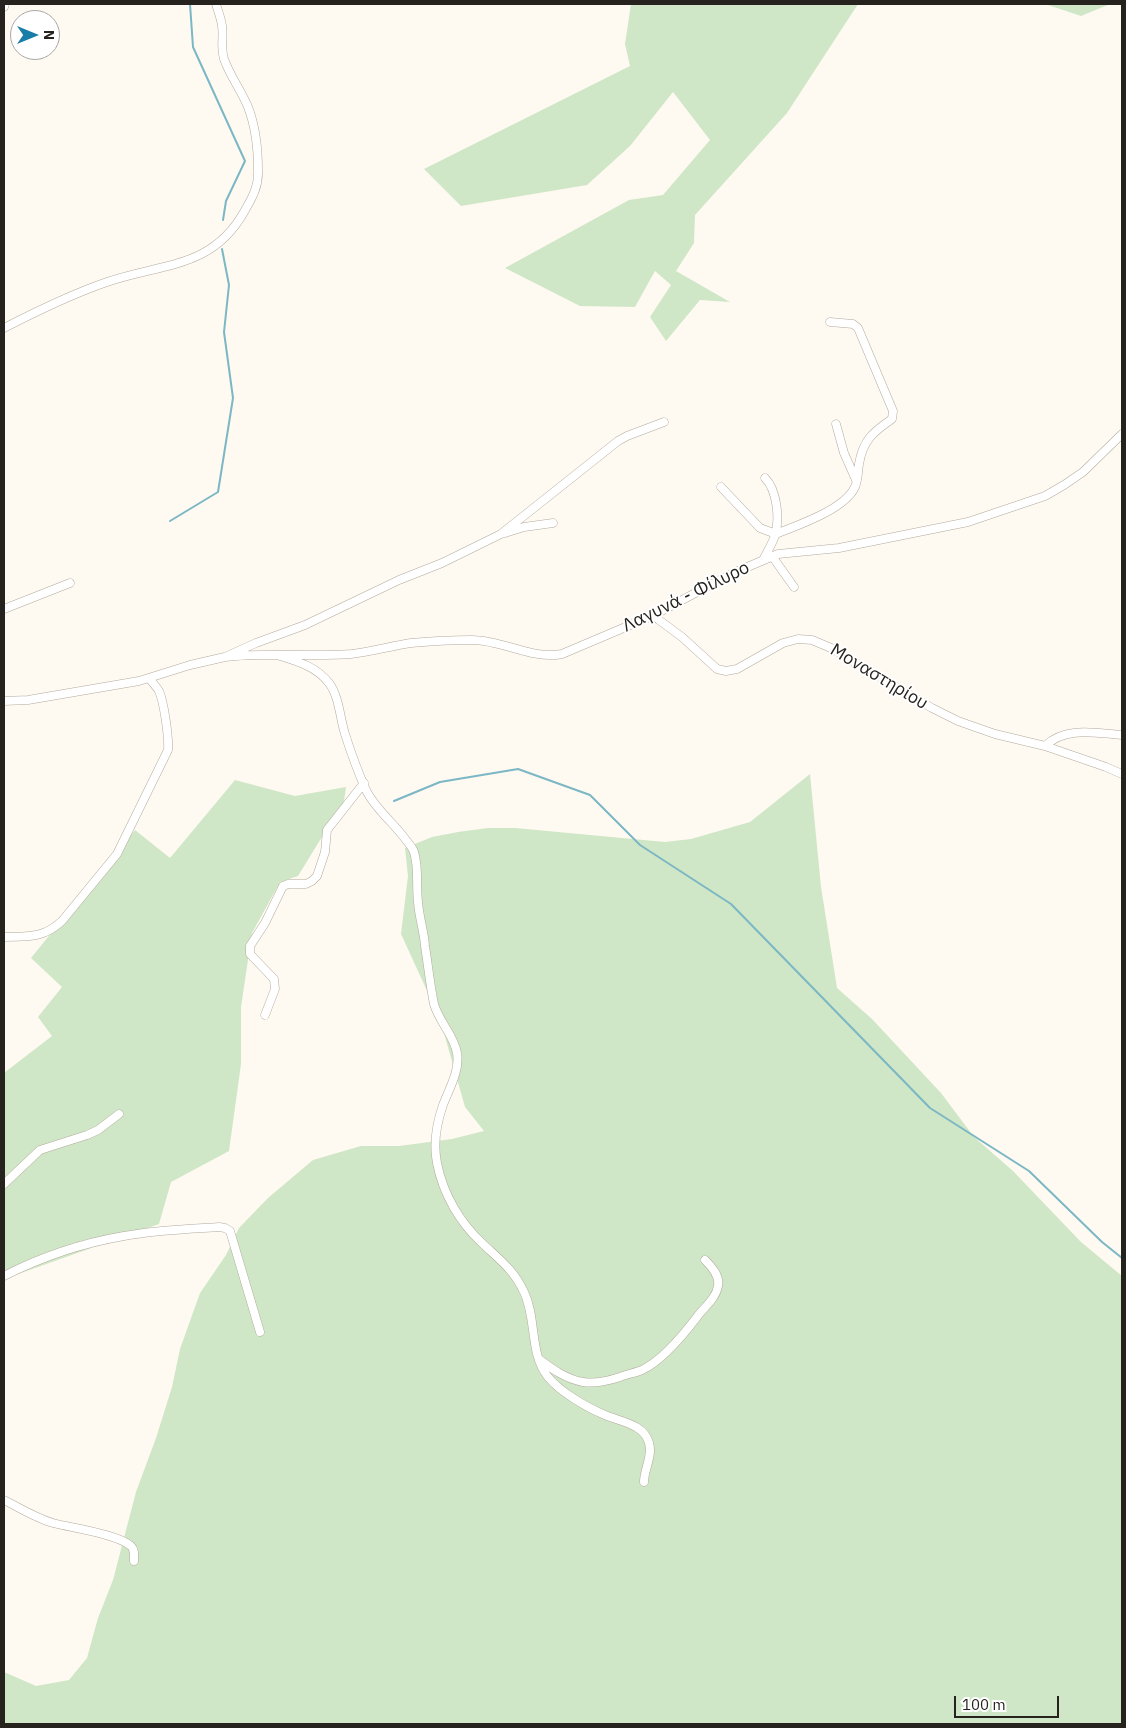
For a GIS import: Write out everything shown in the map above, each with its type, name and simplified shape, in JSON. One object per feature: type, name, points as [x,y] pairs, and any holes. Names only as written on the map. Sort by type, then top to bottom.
[{"type":"street","points":[[4,328],[106,282],[176,264],[205,253],[222,240],[242,215],[257,185],[257,155],[248,108],[224,60],[221,43],[222,26],[216,4]]},
{"type":"street","points":[[721,487],[760,528],[776,534],[834,508],[846,499],[854,488],[864,445],[869,436],[892,419],[893,411],[858,328],[853,324],[830,322]]},
{"type":"street","points":[[501,534],[618,441],[664,422]]},
{"type":"street","points":[[836,424],[844,453],[856,482]]},
{"type":"street","name":"Λαγυνά - Φίλυρο","points":[[225,657],[352,654],[430,641],[472,640],[493,642],[533,653],[556,655],[569,652],[654,615],[772,556],[788,552],[839,548],[890,539],[968,522],[1014,508],[1053,492],[1083,472],[1122,434]]},
{"type":"street","points":[[763,560],[776,534],[776,501],[770,483],[765,478]]},
{"type":"street","points":[[4,701],[28,700],[126,684],[225,657],[312,621],[398,580],[442,563],[501,534],[524,527],[553,523]]},
{"type":"street","points":[[772,556],[794,587]]},
{"type":"street","points":[[4,609],[70,583]]},
{"type":"street","name":"Μοναστηρίου","points":[[654,615],[682,637],[717,669],[726,671],[737,669],[782,643],[798,639],[812,640],[832,648],[943,714],[988,732],[1045,746],[1122,774]]},
{"type":"street","points":[[278,655],[306,665],[322,674],[331,685],[350,751],[366,790],[414,851],[418,910],[435,1006],[441,1023],[453,1039],[457,1052],[457,1067],[434,1137],[438,1170],[453,1205],[466,1226],[507,1265],[525,1293],[530,1306],[535,1344],[542,1369],[552,1382],[606,1416],[641,1430],[649,1440],[651,1450],[644,1473],[644,1482]]},
{"type":"street","points":[[4,937],[36,936],[52,930],[62,921],[117,854],[168,750],[169,742],[162,700],[157,688],[149,678]]},
{"type":"street","points":[[1045,746],[1054,738],[1071,733],[1122,735]]},
{"type":"street","points":[[265,1015],[275,989],[274,979],[250,954],[250,946],[265,923],[283,886],[288,884],[306,884],[317,876],[325,852],[327,830],[364,783]]},
{"type":"street","points":[[4,1184],[40,1150],[98,1130],[119,1114]]},
{"type":"street","points":[[4,1276],[39,1260],[99,1241],[148,1232],[226,1228],[230,1231],[260,1332]]},
{"type":"street","points":[[539,1359],[553,1370],[581,1382],[607,1381],[643,1369],[660,1357],[714,1298],[719,1280],[705,1260]]},
{"type":"street","points":[[4,1500],[53,1523],[102,1534],[131,1545],[134,1550],[134,1561]]},
{"type":"green space","points":[[631,4],[858,4],[787,113],[695,215],[694,243],[676,271],[730,302],[700,300],[666,341],[650,317],[671,285],[655,271],[635,307],[580,306],[505,268],[629,200],[663,195],[710,140],[673,92],[630,146],[587,185],[461,206],[424,169],[630,66],[625,44]]},
{"type":"green space","points":[[1045,4],[1110,4],[1081,16]]},
{"type":"green space","points":[[810,774],[821,887],[837,988],[872,1019],[941,1093],[974,1137],[1013,1171],[1081,1242],[1122,1276],[1122,1724],[4,1724],[4,1672],[36,1686],[69,1680],[87,1658],[98,1618],[113,1580],[136,1492],[172,1387],[180,1349],[200,1293],[226,1255],[239,1228],[268,1198],[313,1160],[361,1146],[399,1146],[452,1139],[484,1131],[465,1107],[440,1019],[401,934],[408,876],[405,848],[432,837],[488,828],[515,828],[665,842],[691,839],[750,822]]},
{"type":"green space","points":[[235,780],[295,796],[346,787],[344,801],[298,876],[280,882],[252,933],[241,1007],[241,1064],[229,1151],[171,1182],[159,1224],[4,1279],[4,1073],[52,1036],[38,1017],[62,987],[31,958],[135,830],[170,858]]},
{"type":"waterway","points":[[190,4],[193,47],[245,161],[226,201],[223,220]]},
{"type":"waterway","points":[[170,521],[218,492],[233,398],[224,332],[229,285],[222,249]]},
{"type":"waterway","points":[[394,801],[440,782],[518,769],[590,795],[640,845],[731,904],[930,1108],[1029,1171],[1102,1242],[1122,1258]]}]
